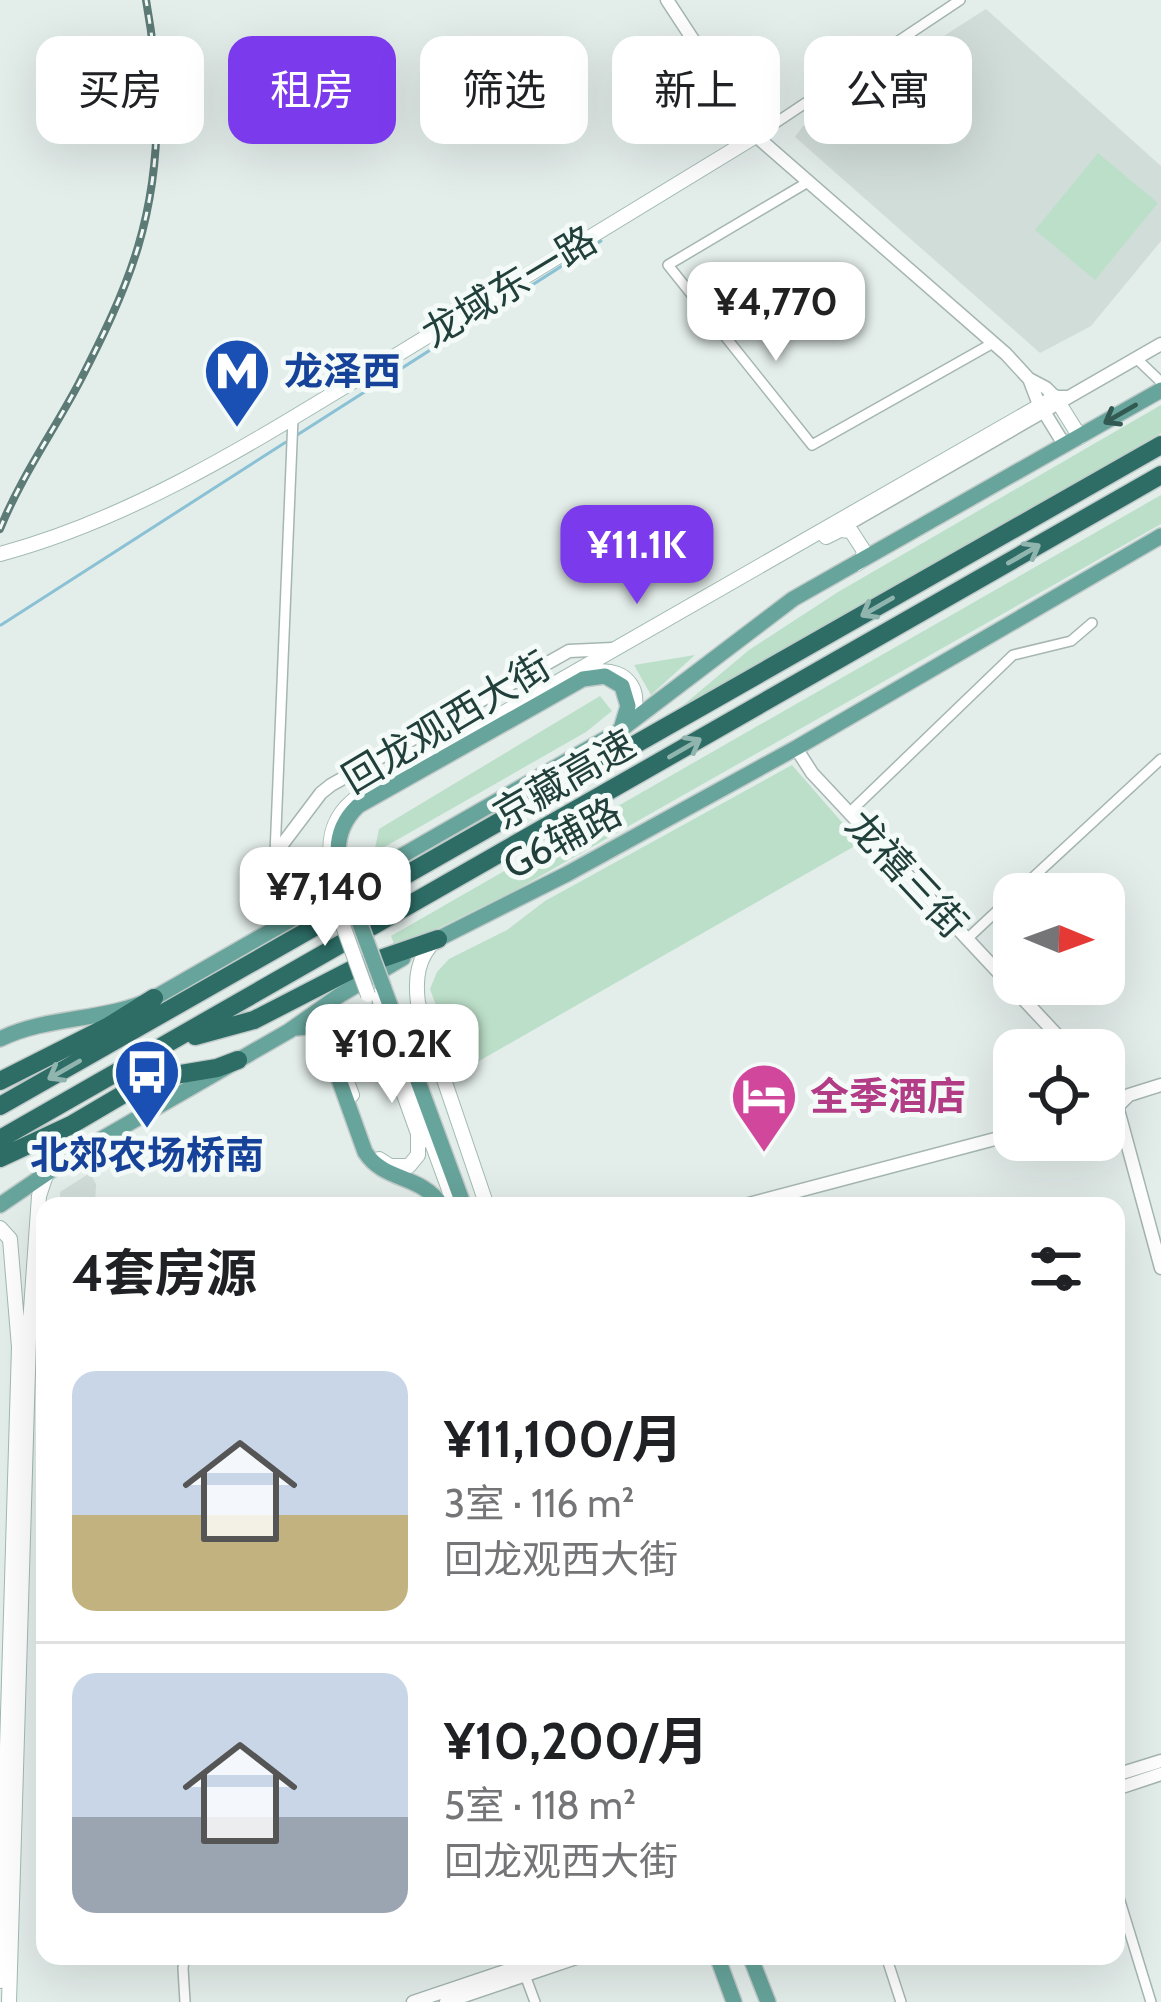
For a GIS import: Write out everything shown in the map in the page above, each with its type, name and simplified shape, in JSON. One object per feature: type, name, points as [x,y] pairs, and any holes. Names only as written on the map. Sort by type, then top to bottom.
[{"type":"highway","name":"京藏高速","points":[[0,1106],[1161,445]]},
{"type":"highway","name":"京藏高速","points":[[0,1139],[1161,475]]},
{"type":"highway","points":[[172,1042],[254,1020],[357,967],[438,939]]},
{"type":"highway","points":[[0,1081],[154,998]]},
{"type":"highway","points":[[0,1158],[71,1125],[139,1085],[238,1060]]},
{"type":"main road","name":"龙域东一路","points":[[0,554],[104,517],[230,455],[743,144]]},
{"type":"main road","name":"G6辅路","points":[[0,1040],[25,1028],[110,1013],[154,998],[619,731],[793,599],[1161,386]]},
{"type":"main road","name":"回龙观西大街","points":[[336,882],[329,841],[337,818],[351,801],[1061,399]]},
{"type":"main road","points":[[1061,399],[1072,441]]},
{"type":"main road","points":[[836,531],[848,530],[861,543],[863,556],[857,564]]},
{"type":"main road","name":"回龙观西大街","points":[[336,882],[340,834],[346,818],[358,806],[836,531]]},
{"type":"main road","name":"G6辅路","points":[[0,1205],[47,1172],[289,1031],[340,995],[796,748],[1161,536]]},
{"type":"main road","points":[[589,675],[608,677],[624,689],[628,711],[619,731]]},
{"type":"main road","points":[[336,882],[446,1197]]},
{"type":"main road","points":[[438,939],[421,960],[418,1003],[484,1197]]},
{"type":"main road","points":[[376,990],[418,1135],[445,1197]]},
{"type":"main road","points":[[376,990],[460,1197]]},
{"type":"main road","points":[[340,995],[331,1006],[330,1030],[373,1152],[390,1166],[409,1166],[418,1155],[418,1135]]},
{"type":"main road","points":[[289,1031],[305,1025],[321,1030],[368,1157],[379,1169],[424,1186],[438,1197]]},
{"type":"main road","points":[[40,1197],[47,1172]]},
{"type":"main road","points":[[10,1243],[11,1233],[20,1226],[34,1231],[36,1240]]},
{"type":"main road","points":[[0,1228],[9,1236],[19,1347],[0,1981]]},
{"type":"main road","points":[[9,2002],[28,1359],[36,1257]]},
{"type":"main road","points":[[721,1965],[734,2002]]},
{"type":"main road","points":[[754,1965],[768,2002]]},
{"type":"street","points":[[667,0],[691,36]]},
{"type":"street","points":[[780,120],[960,0]]},
{"type":"street","points":[[765,144],[1026,375],[1061,399]]},
{"type":"street","points":[[808,182],[668,266],[812,445],[993,344]]},
{"type":"street","name":"回龙观西大街","points":[[1061,399],[1161,344]]},
{"type":"street","points":[[1136,358],[1161,386]]},
{"type":"street","points":[[1026,375],[1042,409],[1072,441]]},
{"type":"street","name":"回龙观西大街","points":[[836,531],[1042,409]]},
{"type":"street","points":[[293,418],[274,854],[304,913]]},
{"type":"street","points":[[849,813],[1013,656],[1071,641],[1092,623]]},
{"type":"street","name":"回龙观西大街","points":[[274,854],[331,785],[569,651],[613,649]]},
{"type":"street","name":"龙禧三街","points":[[796,748],[807,768],[1051,1029]]},
{"type":"street","points":[[1039,873],[1161,759]]},
{"type":"street","points":[[967,939],[993,915]]},
{"type":"street","points":[[1125,1098],[1161,1085]]},
{"type":"street","points":[[775,1197],[993,1139]]},
{"type":"street","points":[[1125,1155],[1161,1268]]},
{"type":"street","points":[[1125,1772],[1161,1761]]},
{"type":"street","points":[[1125,1786],[1161,1774]]},
{"type":"street","points":[[1125,1917],[1151,2002]]},
{"type":"street","points":[[184,1965],[185,2002]]},
{"type":"street","points":[[413,2002],[523,1965]]},
{"type":"street","points":[[446,2002],[555,1965]]},
{"type":"street","points":[[889,1965],[902,2002]]},
{"type":"street","points":[[525,1975],[535,2002]]},
{"type":"shaded area","points":[[986,9],[1161,166],[1161,241],[1091,326],[1040,353],[795,137],[804,125],[804,144],[972,144],[972,36],[944,36]]},
{"type":"shaded area","points":[[90,1173],[96,1184],[95,1197],[60,1197],[60,1192]]},
{"type":"green space","points":[[1098,153],[1158,203],[1095,280],[1035,230]]},
{"type":"green space","points":[[1161,405],[1161,433],[662,723],[749,650],[838,592]]},
{"type":"green space","points":[[1161,495],[1161,524],[516,890],[396,949],[391,936]]},
{"type":"green space","points":[[695,655],[651,695],[634,665]]},
{"type":"green space","points":[[600,696],[612,711],[586,732],[374,853],[379,829]]},
{"type":"green space","points":[[792,765],[860,843],[460,1072],[430,989],[449,959]]},
{"type":"waterway","points":[[294,437],[601,241]]},
{"type":"waterway","points":[[1,625],[286,442]]},
{"type":"railway","points":[[0,529],[96,350],[138,247],[157,124],[146,0]]},
{"type":"place","name":"龙泽西","points":[[237,430]]},
{"type":"place","name":"北郊农场桥南","points":[[147,1131]]},
{"type":"place","name":"全季酒店","points":[[764,1155]]}]
